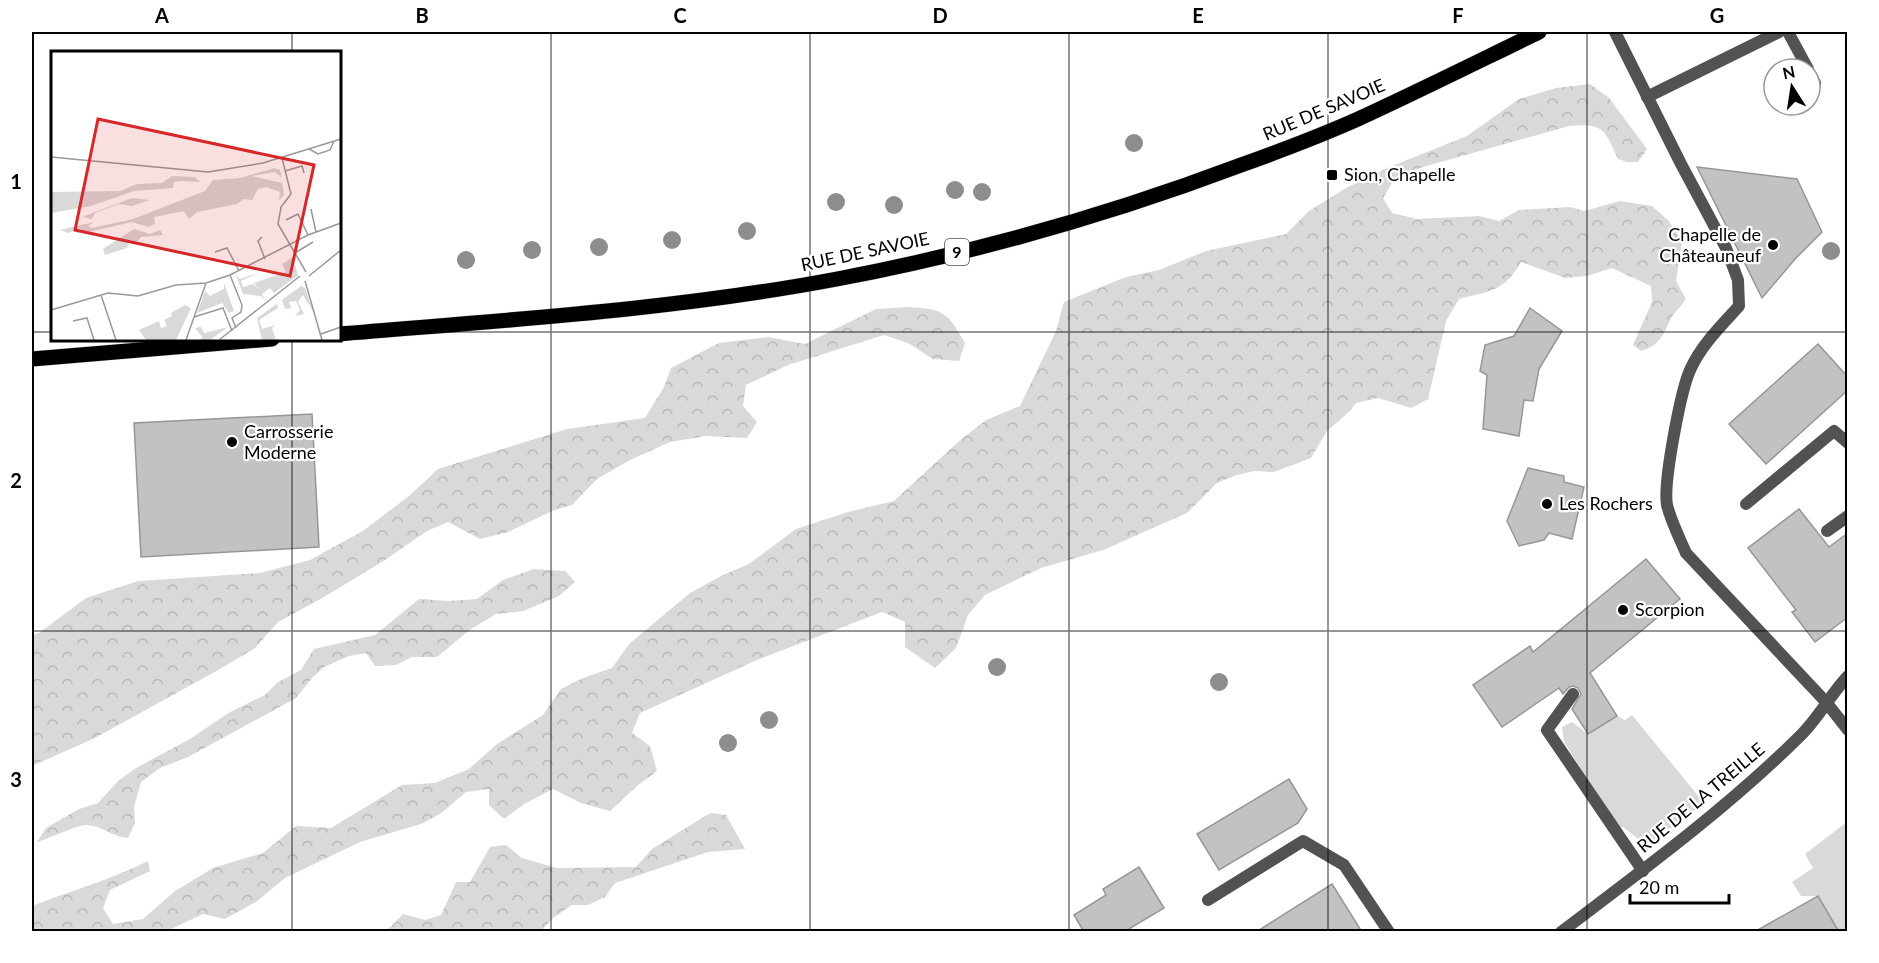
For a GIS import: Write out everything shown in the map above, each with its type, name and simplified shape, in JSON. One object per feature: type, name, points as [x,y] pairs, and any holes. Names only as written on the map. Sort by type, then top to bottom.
[{"type":"main road","name":"RUE DE SAVOIE","points":[[340,334],[572,315],[717,298],[837,279],[1007,240],[1119,208],[1276,152],[1356,120],[1539,32]]},
{"type":"main road","points":[[32,358],[259,340]]},
{"type":"street","points":[[1615,32],[1726,248],[1738,280],[1739,306],[1707,342],[1690,370],[1673,442],[1667,482],[1667,503],[1686,553],[1826,702],[1848,730]]},
{"type":"street","points":[[1647,97],[1779,32]]},
{"type":"street","points":[[1788,32],[1802,57]]},
{"type":"street","points":[[1746,504],[1834,431],[1848,442]]},
{"type":"street","points":[[1827,531],[1848,516]]},
{"type":"street","name":"RUE DE LA TREILLE","points":[[1561,932],[1643,871],[1736,796],[1802,735],[1848,676]]},
{"type":"street","points":[[1573,694],[1546,730],[1643,871]]},
{"type":"street","points":[[1208,900],[1303,841],[1344,865],[1389,932]]},
{"type":"green space","points":[[1590,84],[1609,98],[1647,149],[1638,162],[1618,159],[1606,135],[1596,127],[1569,126],[1423,167],[1395,178],[1383,198],[1392,213],[1417,219],[1479,216],[1499,221],[1519,210],[1570,207],[1584,211],[1620,201],[1652,206],[1668,220],[1682,241],[1676,281],[1686,299],[1673,315],[1658,342],[1648,348],[1641,351],[1633,345],[1652,302],[1651,286],[1612,268],[1587,276],[1565,278],[1521,262],[1503,284],[1459,299],[1446,321],[1428,399],[1411,408],[1378,398],[1356,403],[1327,431],[1311,458],[1274,472],[1254,471],[1217,483],[1187,513],[1103,550],[1041,568],[985,595],[968,615],[956,648],[935,668],[905,647],[905,622],[882,612],[757,660],[640,713],[632,733],[650,746],[657,771],[610,811],[581,803],[553,789],[524,804],[504,819],[489,805],[489,789],[466,792],[440,814],[421,824],[360,842],[285,878],[256,902],[225,919],[203,914],[167,931],[32,931],[32,906],[105,880],[148,861],[150,871],[110,890],[103,908],[113,924],[143,919],[175,891],[213,868],[263,853],[296,826],[331,828],[402,785],[435,783],[469,769],[497,744],[543,715],[561,689],[612,668],[629,644],[690,593],[749,564],[796,529],[848,512],[894,501],[958,442],[986,420],[1020,406],[1056,331],[1064,302],[1126,277],[1159,270],[1206,251],[1286,234],[1309,211],[1346,188],[1387,168],[1467,136],[1519,99],[1556,88]]},
{"type":"green space","points":[[908,307],[937,311],[949,319],[965,343],[959,361],[933,359],[908,343],[884,335],[788,365],[746,385],[743,406],[757,422],[747,438],[706,436],[670,442],[630,460],[597,479],[572,505],[552,511],[508,532],[480,539],[448,522],[427,531],[385,560],[278,622],[255,648],[220,669],[95,738],[32,766],[32,635],[39,633],[86,598],[138,581],[260,573],[310,560],[363,531],[409,496],[438,469],[567,429],[645,418],[664,387],[671,368],[719,343],[768,337],[805,344],[876,309]]},
{"type":"green space","points":[[534,569],[565,571],[575,582],[559,596],[523,611],[496,614],[471,629],[437,657],[412,657],[396,665],[375,666],[366,653],[349,656],[324,667],[296,698],[188,757],[160,768],[141,782],[134,807],[135,823],[128,838],[87,825],[37,842],[46,828],[79,809],[98,803],[118,781],[136,768],[190,739],[230,712],[265,695],[278,682],[301,670],[314,649],[375,635],[419,599],[449,601],[477,599],[503,580]]},
{"type":"green space","points":[[1632,715],[1704,803],[1647,846],[1623,827],[1618,827],[1564,742],[1562,727],[1572,722],[1588,734],[1617,716],[1625,720]]},
{"type":"green space","points":[[710,813],[726,815],[745,849],[708,852],[615,883],[605,897],[588,905],[572,905],[553,918],[541,931],[386,931],[403,914],[425,920],[441,915],[456,882],[470,882],[490,847],[506,845],[522,858],[557,868],[636,867],[652,849]]},
{"type":"green space","points":[[1847,822],[1847,931],[1839,931],[1818,896],[1801,896],[1792,882],[1813,868],[1805,854]]},
{"type":"building","name":"Chapelle de Châteauneuf","points":[[1697,167],[1797,179],[1822,232],[1762,298]]},
{"type":"building","points":[[1530,308],[1562,331],[1539,369],[1533,401],[1524,400],[1519,436],[1483,429],[1487,375],[1480,371],[1485,345],[1514,336]]},
{"type":"building","points":[[1818,344],[1848,377],[1848,390],[1766,464],[1729,424]]},
{"type":"building","points":[[312,414],[319,547],[141,557],[134,423]]},
{"type":"building","name":"Les Rochers","points":[[1528,468],[1564,476],[1564,482],[1584,487],[1572,539],[1549,533],[1544,540],[1519,546],[1507,521]]},
{"type":"building","points":[[1799,509],[1829,547],[1848,533],[1848,617],[1815,642],[1792,612],[1796,610],[1748,548]]},
{"type":"building","points":[[1646,559],[1680,599],[1590,673],[1617,716],[1588,734],[1572,709],[1581,694],[1578,688],[1573,686],[1563,694],[1559,688],[1502,727],[1473,685],[1530,646],[1533,652]]},
{"type":"building","points":[[1289,779],[1307,809],[1298,823],[1219,870],[1197,834]]},
{"type":"building","points":[[1139,867],[1164,908],[1124,932],[1084,932],[1074,915],[1106,895],[1103,889]]},
{"type":"building","points":[[1332,884],[1362,932],[1256,932]]},
{"type":"building","points":[[1818,896],[1839,932],[1754,932]]},
{"type":"place","name":"Sion, Chapelle","points":[[1332,175]]},
{"type":"place","name":"Chapelle de Châteauneuf","points":[[1773,245]]},
{"type":"place","name":"Carrosserie Moderne","points":[[232,442]]},
{"type":"place","name":"Les Rochers","points":[[1547,504]]},
{"type":"place","name":"Scorpion","points":[[1623,610]]}]
